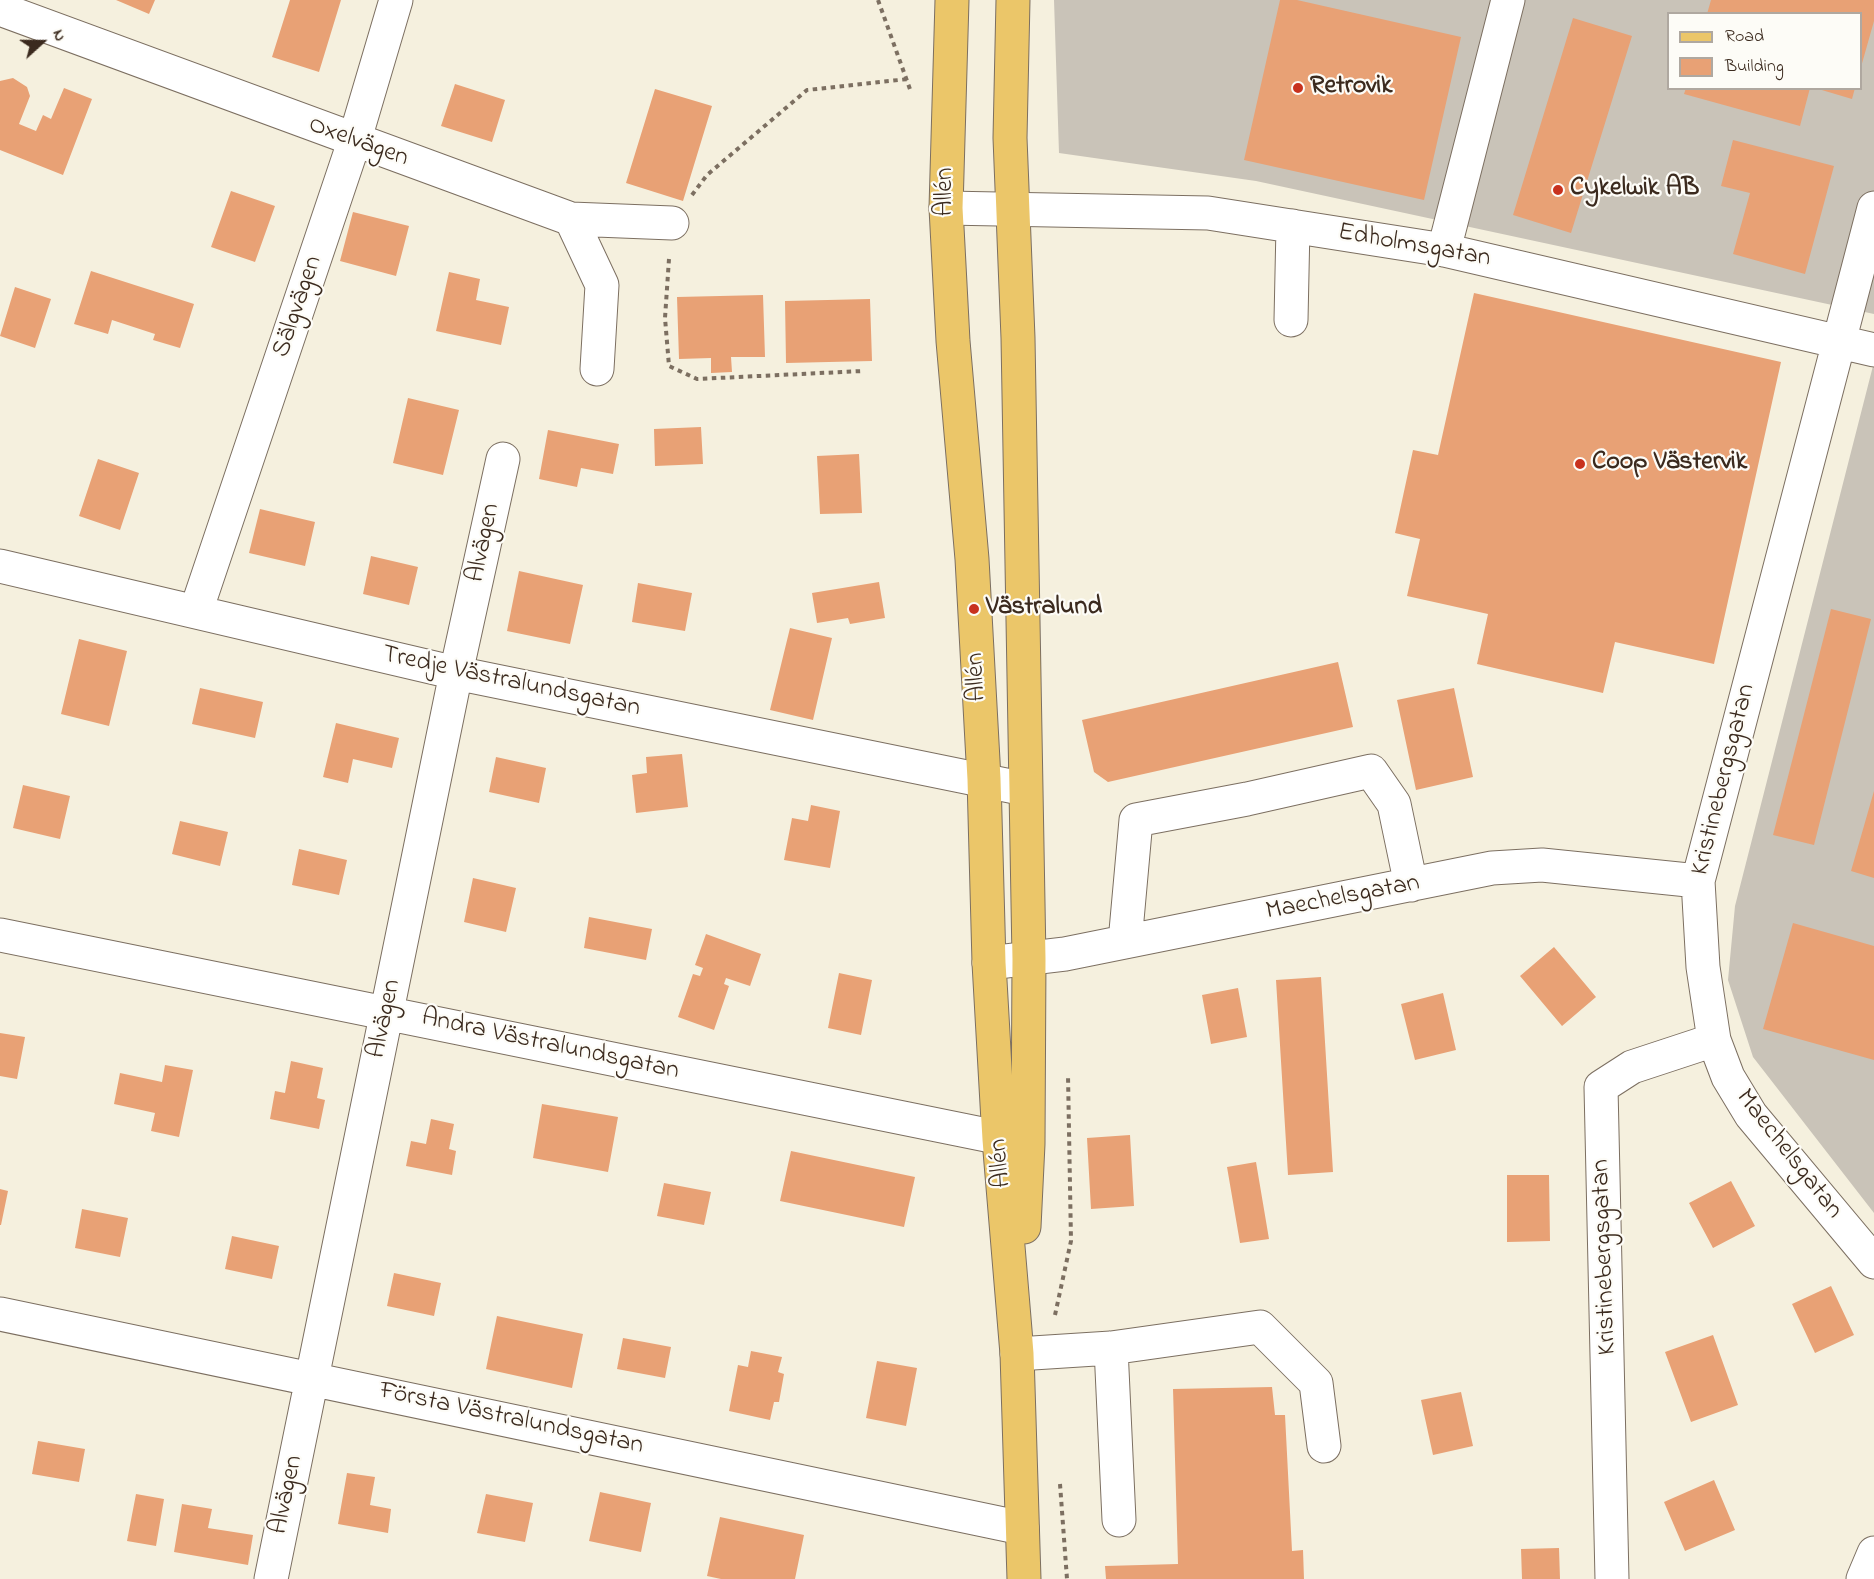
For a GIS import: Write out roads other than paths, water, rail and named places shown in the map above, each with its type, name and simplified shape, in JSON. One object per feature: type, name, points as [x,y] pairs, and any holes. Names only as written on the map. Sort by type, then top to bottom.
[{"type":"main road","name":"Allén","points":[[952,0],[946,208],[953,341],[972,559],[984,779],[989,963],[1014,1142]]},
{"type":"main road","name":"Allén","points":[[1013,0],[1010,138],[1018,338],[1029,959],[1014,1142],[1017,1354],[1024,1579]]},
{"type":"street","name":"Sälgvägen","points":[[196,611],[354,142],[396,0]]},
{"type":"street","points":[[1444,250],[1508,0]]},
{"type":"street","name":"Oxelvägen","points":[[0,9],[354,142],[571,219],[672,223]]},
{"type":"street","name":"Edholmsgatan","points":[[946,208],[1208,213],[1293,226],[1444,250],[1874,350]]},
{"type":"street","name":"Kristinebergsgatan","points":[[1612,1579],[1601,1087],[1632,1067],[1714,1040],[1703,967],[1698,880],[1837,340],[1874,208]]},
{"type":"street","points":[[571,219],[602,285],[597,369]]},
{"type":"street","points":[[1291,320],[1293,226]]},
{"type":"street","name":"Alvägen","points":[[271,1579],[456,674],[503,459]]},
{"type":"street","name":"Tredje Västralundsgatan","points":[[0,566],[456,674],[1025,789]]},
{"type":"street","points":[[1125,942],[1136,820],[1247,799],[1371,771],[1394,804],[1411,885]]},
{"type":"street","name":"Maechelsgatan","points":[[989,963],[1029,959],[1125,942],[1492,868],[1542,865],[1698,880]]},
{"type":"street","name":"Andra Västralundsgatan","points":[[0,935],[387,1012],[1014,1142]]},
{"type":"street","name":"Maechelsgatan","points":[[1714,1040],[1728,1077],[1751,1115],[1874,1262]]},
{"type":"street","name":"Första Västralundsgatan","points":[[0,1314],[1022,1528]]},
{"type":"street","points":[[1017,1354],[1111,1348],[1260,1327],[1316,1383],[1324,1446]]},
{"type":"street","points":[[1111,1348],[1119,1520]]},
{"type":"street","points":[[1863,1579],[1874,1553]]},
{"type":"place","name":"Retrovik","points":[[1298,88]]},
{"type":"place","name":"Cykelwik AB","points":[[1558,190]]},
{"type":"place","name":"Coop Västervik","points":[[1580,464]]},
{"type":"place","name":"Västralund","points":[[974,609]]}]
